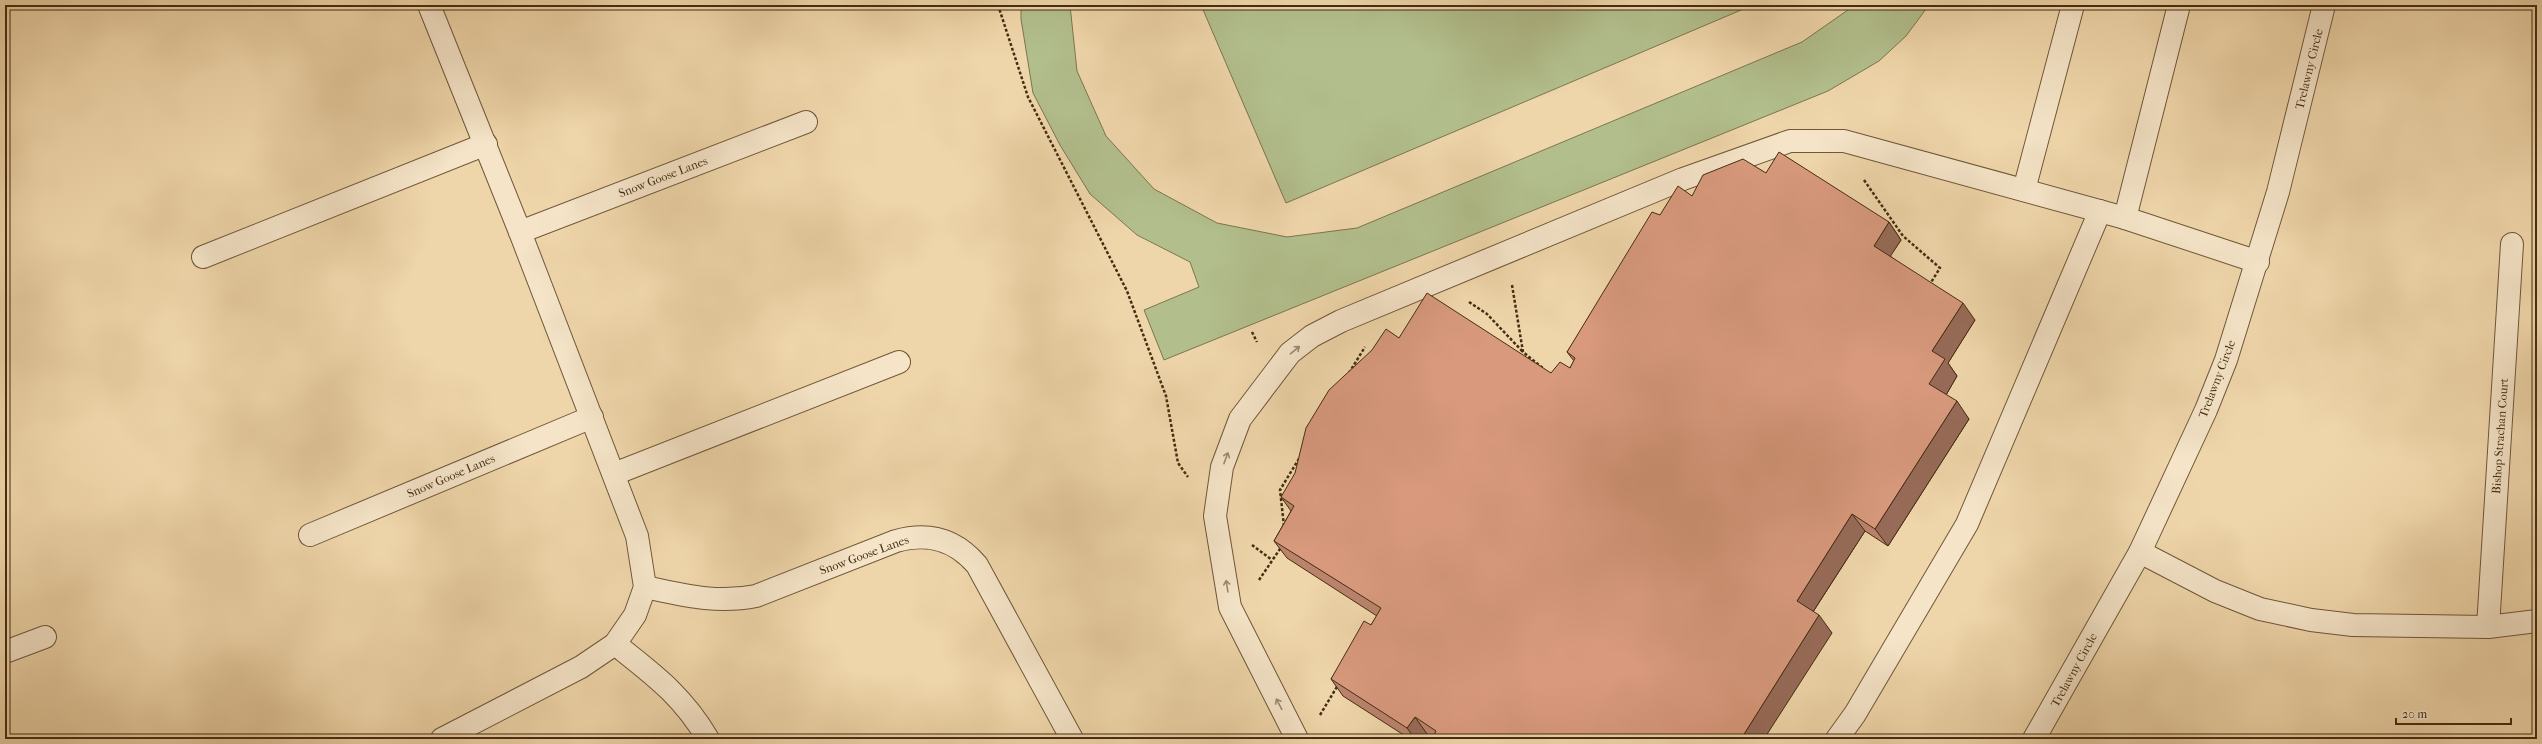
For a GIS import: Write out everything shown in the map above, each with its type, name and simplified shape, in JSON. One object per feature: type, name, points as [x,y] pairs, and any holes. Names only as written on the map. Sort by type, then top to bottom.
[{"type":"street","points":[[429,5],[486,144],[614,474],[637,536],[645,587],[635,616],[615,644],[581,667],[442,739]]},
{"type":"street","points":[[2024,190],[2073,5]]},
{"type":"street","points":[[2125,218],[2179,5]]},
{"type":"street","name":"Trelawny Circle","points":[[2043,735],[2140,552],[2209,403],[2226,360],[2258,262],[2278,192],[2324,5]]},
{"type":"street","name":"Snow Goose Lanes","points":[[520,232],[806,122]]},
{"type":"street","points":[[1297,739],[1230,607],[1215,516],[1222,467],[1240,419],[1290,353],[1312,336],[1341,321],[1683,179],[1790,141],[1844,141],[2125,218],[2258,262]]},
{"type":"street","points":[[203,257],[486,144]]},
{"type":"street","points":[[1837,739],[1855,714],[1967,524],[2100,211]]},
{"type":"street","name":"Bishop Strachan Court","points":[[2488,627],[2512,244]]},
{"type":"street","points":[[614,474],[899,362]]},
{"type":"street","name":"Snow Goose Lanes","points":[[310,535],[592,417]]},
{"type":"street","name":"Snow Goose Lanes","points":[[645,587],[704,600],[734,601],[756,596],[896,540],[912,536],[932,537],[952,543],[967,552],[977,565],[1072,739]]},
{"type":"street","points":[[2140,552],[2215,592],[2260,609],[2311,620],[2353,625],[2488,627],[2537,621]]},
{"type":"street","points":[[5,652],[45,637]]},
{"type":"street","points":[[615,644],[673,691],[686,706],[708,739]]},
{"type":"path","points":[[998,5],[1028,97],[1127,290],[1166,396],[1178,463],[1215,516]]},
{"type":"path","points":[[1861,175],[1903,236],[1940,268],[1930,284]]},
{"type":"path","points":[[1513,249],[1512,291],[1523,352]]},
{"type":"path","points":[[1438,280],[1487,314],[1523,352],[1550,374]]},
{"type":"path","points":[[1348,374],[1364,347],[1371,345]]},
{"type":"path","points":[[1285,532],[1280,490],[1304,449]]},
{"type":"path","points":[[1235,616],[1286,539]]},
{"type":"path","points":[[1317,719],[1342,678]]},
{"type":"green space","points":[[1021,5],[1070,5],[1077,71],[1106,136],[1154,189],[1217,223],[1287,237],[1357,228],[1802,42],[1855,5],[1929,5],[1906,36],[1879,61],[1828,91],[1164,360],[1144,310],[1199,287],[1190,262],[1137,235],[1090,194],[1060,145],[1033,93],[1021,19]]},
{"type":"green space","points":[[1201,5],[1753,5],[1286,203]]},
{"type":"building","points":[[1779,152],[1889,222],[1874,246],[1963,303],[1932,351],[1945,359],[1929,384],[1957,401],[1875,529],[1852,514],[1797,601],[1819,615],[1741,739],[1432,739],[1436,731],[1415,717],[1407,728],[1331,679],[1364,621],[1371,625],[1381,608],[1274,541],[1294,506],[1281,497],[1295,473],[1306,428],[1329,390],[1372,350],[1386,329],[1399,338],[1427,293],[1551,373],[1560,362],[1570,368],[1575,358],[1567,352],[1652,212],[1660,215],[1678,186],[1692,196],[1703,175],[1743,159],[1766,173]]}]
